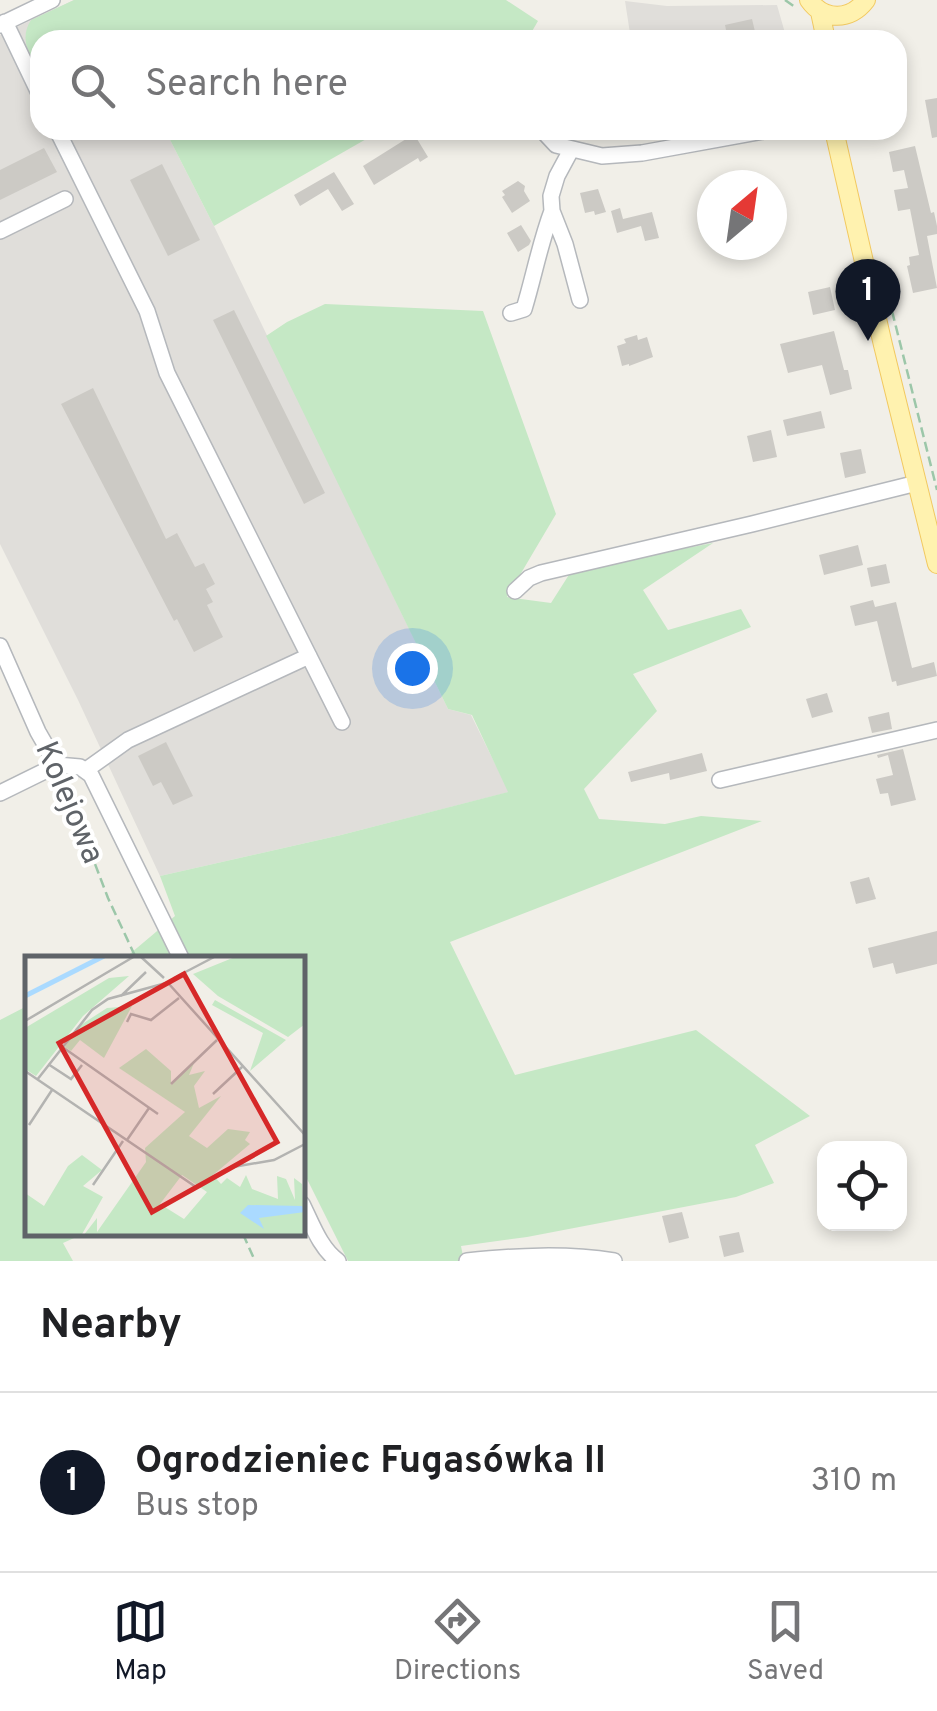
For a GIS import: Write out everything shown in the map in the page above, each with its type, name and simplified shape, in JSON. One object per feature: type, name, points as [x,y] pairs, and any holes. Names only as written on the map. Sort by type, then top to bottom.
[{"type":"main road","points":[[814,6],[830,16],[849,14],[866,0]]},
{"type":"main road","points":[[814,6],[822,30]]},
{"type":"main road","points":[[841,30],[849,14]]},
{"type":"main road","points":[[836,140],[937,564]]},
{"type":"street","points":[[30,77],[2,24],[52,0]]},
{"type":"street","points":[[62,140],[147,311],[168,372],[342,722]]},
{"type":"street","points":[[551,140],[571,150],[602,156],[714,140]]},
{"type":"street","points":[[571,150],[551,196],[552,211],[580,300]]},
{"type":"street","points":[[0,231],[65,199]]},
{"type":"street","points":[[511,313],[524,309],[552,211]]},
{"type":"street","points":[[515,591],[541,573],[917,483]]},
{"type":"street","name":"Kolejowa","points":[[0,646],[57,765]]},
{"type":"street","points":[[86,770],[128,740],[309,656]]},
{"type":"street","points":[[720,780],[937,730]]},
{"type":"street","points":[[0,794],[57,765],[86,770],[180,956]]},
{"type":"street","points":[[305,1210],[324,1246],[338,1261]]},
{"type":"street","points":[[467,1261],[518,1256],[614,1261]]},
{"type":"path","points":[[890,306],[937,490]]},
{"type":"path","name":"Kolejowa","points":[[57,765],[108,898],[135,956]]},
{"type":"path","points":[[244,1236],[254,1261]]},
{"type":"shaded area","points":[[74,0],[109,0],[57,30],[30,30],[30,140],[170,140],[448,709],[471,715],[509,792],[160,876],[0,544],[0,35]]},
{"type":"shaded area","points":[[625,1],[667,6],[777,5],[784,30],[629,30]]},
{"type":"green space","points":[[74,0],[506,0],[538,21],[533,30],[30,30],[30,54],[26,35],[31,20]]},
{"type":"green space","points":[[170,140],[364,140],[214,226]]},
{"type":"green space","points":[[325,304],[483,311],[556,514],[507,597],[551,603],[572,570],[713,543],[643,590],[668,630],[741,609],[751,627],[633,674],[657,711],[584,789],[599,819],[665,824],[701,816],[762,821],[450,942],[515,1075],[696,1030],[810,1116],[755,1145],[774,1183],[736,1197],[461,1246],[464,1261],[348,1261],[305,1175],[305,956],[127,956],[175,916],[160,876],[508,792],[472,715],[448,709],[266,336]]},
{"type":"green space","points":[[25,1007],[25,1236],[79,1236],[63,1243],[73,1261],[0,1261],[0,1020]]},
{"type":"building","points":[[752,19],[755,30],[726,30],[725,25]]},
{"type":"building","points":[[937,98],[937,137],[932,138],[925,100]]},
{"type":"building","points":[[404,140],[418,140],[428,157],[420,162],[418,158],[374,185],[363,166]]},
{"type":"building","points":[[915,146],[937,226],[937,234],[927,236],[937,288],[913,293],[907,266],[909,257],[919,255],[910,209],[898,211],[894,190],[908,188],[904,170],[893,172],[889,152]]},
{"type":"building","points":[[44,148],[57,172],[0,200],[0,170]]},
{"type":"building","points":[[162,164],[200,240],[168,256],[130,180]]},
{"type":"building","points":[[334,172],[354,204],[342,211],[328,189],[300,206],[294,195]]},
{"type":"building","points":[[518,181],[525,186],[530,201],[512,213],[502,191]]},
{"type":"building","points":[[598,189],[606,212],[585,213],[580,193]]},
{"type":"building","points":[[620,208],[623,219],[652,212],[659,238],[645,241],[641,226],[617,233],[611,211]]},
{"type":"building","points":[[521,225],[531,241],[518,252],[507,233]]},
{"type":"building","points":[[830,287],[835,310],[813,315],[808,292]]},
{"type":"building","points":[[234,310],[325,493],[304,504],[213,320]]},
{"type":"building","points":[[834,331],[852,389],[830,395],[822,365],[788,373],[780,344]]},
{"type":"building","points":[[637,335],[638,340],[647,337],[653,357],[622,366],[617,346]]},
{"type":"building","points":[[93,388],[166,539],[177,533],[195,567],[204,563],[215,584],[206,589],[213,602],[207,605],[223,637],[194,652],[61,404]]},
{"type":"building","points":[[821,411],[825,428],[787,436],[783,420]]},
{"type":"building","points":[[771,430],[777,457],[753,462],[747,436]]},
{"type":"building","points":[[861,449],[866,473],[845,478],[840,453]]},
{"type":"building","points":[[858,545],[863,565],[824,575],[819,555]]},
{"type":"building","points":[[886,564],[890,583],[871,587],[867,568]]},
{"type":"building","points":[[873,600],[875,607],[896,602],[912,668],[934,662],[937,676],[897,686],[896,681],[892,682],[877,621],[855,626],[850,606]]},
{"type":"building","points":[[827,693],[833,712],[812,718],[806,699]]},
{"type":"building","points":[[889,712],[892,729],[872,733],[868,717]]},
{"type":"building","points":[[166,742],[193,796],[173,805],[161,782],[153,786],[138,756]]},
{"type":"building","points":[[903,749],[916,800],[891,806],[888,793],[880,794],[876,779],[893,775],[888,755],[877,755]]},
{"type":"building","points":[[702,753],[707,771],[670,780],[669,773],[631,782],[628,772]]},
{"type":"building","points":[[869,877],[876,899],[856,904],[850,882]]},
{"type":"building","points":[[937,931],[937,964],[896,974],[893,963],[873,968],[868,948]]},
{"type":"building","points":[[682,1212],[689,1238],[669,1243],[662,1216]]},
{"type":"building","points":[[739,1232],[744,1252],[724,1257],[719,1236]]},
{"type":"place","name":"Ogrodzieniec Fugasówka II","points":[[868,341]]}]
